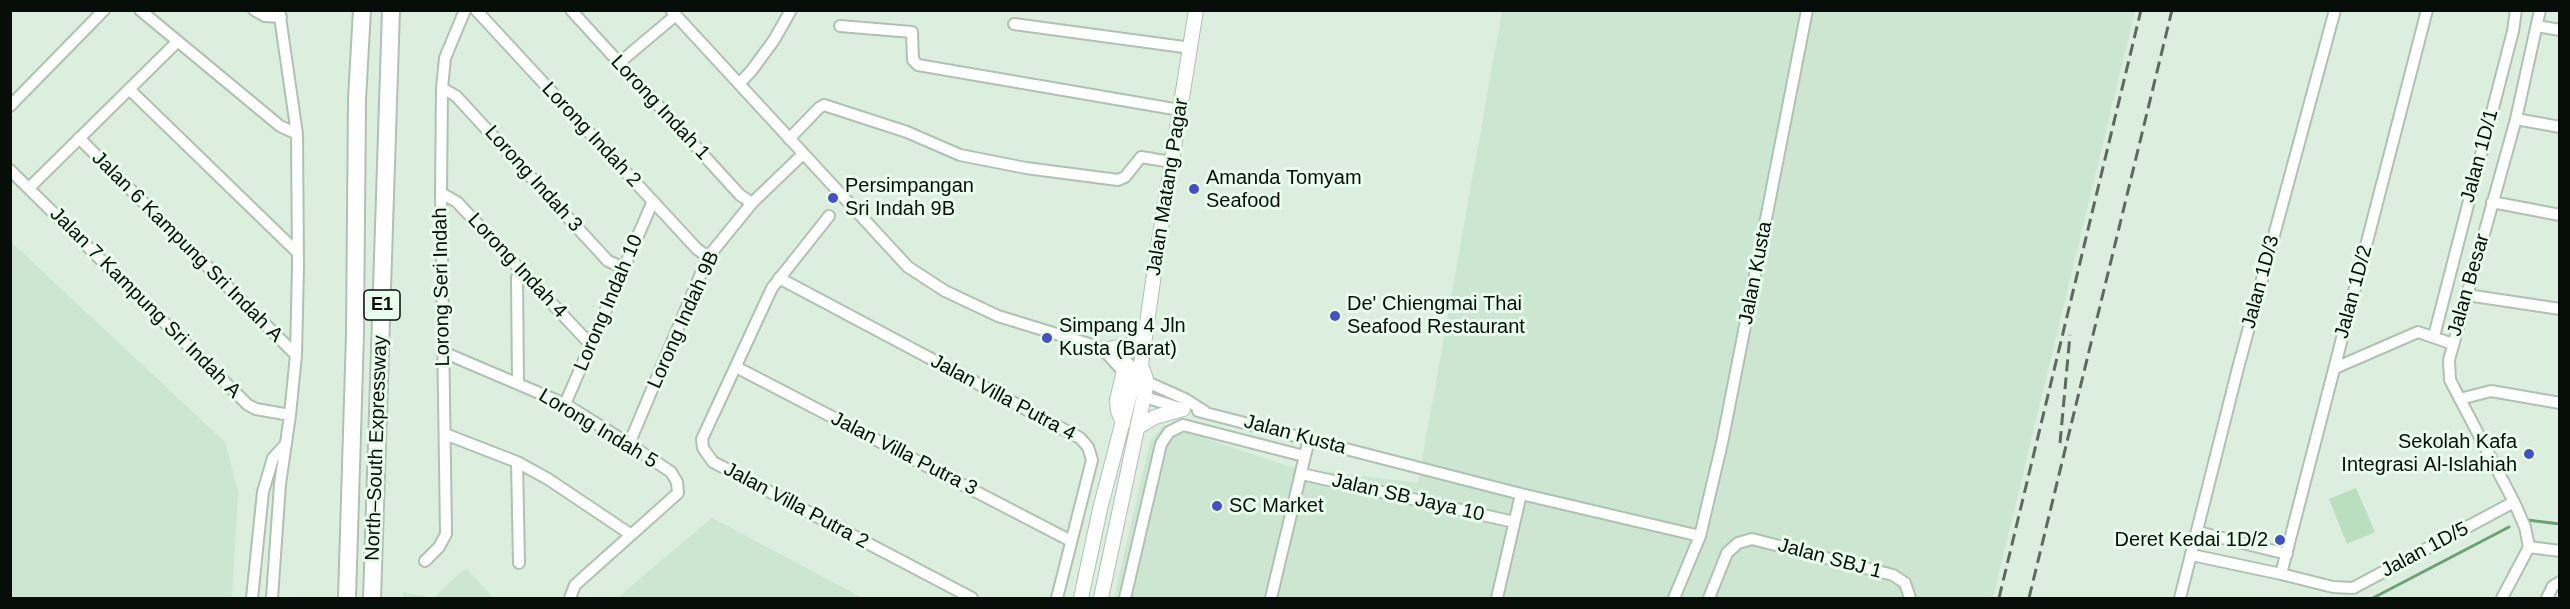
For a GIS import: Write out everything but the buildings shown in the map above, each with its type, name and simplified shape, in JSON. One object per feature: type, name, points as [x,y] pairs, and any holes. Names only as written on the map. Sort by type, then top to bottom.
[{"type":"highway","name":"North–South Expressway","points":[[347,598],[355,334],[357,99],[362,10]]},
{"type":"highway","name":"North–South Expressway","points":[[372,598],[391,10]]},
{"type":"main road","name":"Jalan Matang Pagar","points":[[1100,509],[1123,425],[1117,400],[1134,372],[1144,336],[1196,10]]},
{"type":"main road","points":[[1107,348],[1127,346],[1144,336]]},
{"type":"main road","points":[[1101,598],[1148,382],[1134,372]]},
{"type":"main road","points":[[1138,427],[1155,417],[1183,409]]},
{"type":"main road","points":[[1081,598],[1100,509],[1107,515],[1123,500]]},
{"type":"street","points":[[10,106],[104,10]]},
{"type":"street","points":[[140,10],[280,126],[297,134]]},
{"type":"street","points":[[254,10],[265,16],[280,14],[297,134],[296,356],[280,484],[272,598]]},
{"type":"street","name":"Lorong Seri Indah","points":[[425,561],[439,547],[446,534],[441,194],[442,88],[445,58],[465,10]]},
{"type":"street","name":"Lorong Indah 2","points":[[476,10],[697,249],[708,257]]},
{"type":"street","name":"Lorong Indah 1","points":[[571,10],[740,195],[752,202]]},
{"type":"street","points":[[738,84],[752,70],[774,40],[791,10]]},
{"type":"street","name":"Jalan Kusta","points":[[1674,598],[1700,536],[1722,443],[1807,10]]},
{"type":"street","name":"Jalan 1D/3","points":[[2180,598],[2238,368],[2334,10]]},
{"type":"street","name":"Jalan 1D/2","points":[[2282,574],[2427,10]]},
{"type":"street","name":"Jalan 1D/1","points":[[2434,336],[2517,10]]},
{"type":"street","name":"Jalan Besar","points":[[2529,548],[2514,502],[2450,381],[2449,360],[2516,119],[2540,10]]},
{"type":"street","points":[[619,63],[673,13],[908,267],[945,291],[998,315],[1107,348],[1134,372],[1144,396]]},
{"type":"street","points":[[1014,24],[1191,48]]},
{"type":"street","points":[[840,26],[912,32],[914,36],[913,60],[918,65],[1180,110]]},
{"type":"street","points":[[2537,26],[2559,30]]},
{"type":"street","points":[[29,188],[177,42]]},
{"type":"street","name":"Lorong Indah 3","points":[[442,88],[456,96],[608,261],[624,268]]},
{"type":"street","points":[[129,89],[297,252]]},
{"type":"street","points":[[789,139],[824,105],[907,132],[960,155],[1026,168],[1119,180],[1125,177],[1141,157],[1171,162]]},
{"type":"street","points":[[2516,119],[2559,127]]},
{"type":"street","name":"Jalan 6 Kampung Sri Indah A","points":[[79,138],[296,356]]},
{"type":"street","name":"Lorong Indah 9B","points":[[629,444],[708,257],[752,202],[803,154]]},
{"type":"street","name":"Jalan 7 Kampung Sri Indah A","points":[[10,170],[248,405],[256,409],[290,415]]},
{"type":"street","name":"Lorong Indah 4","points":[[441,194],[457,202],[590,344]]},
{"type":"street","name":"Lorong Indah 10","points":[[565,404],[653,201]]},
{"type":"street","points":[[2492,202],[2559,215]]},
{"type":"street","name":"Jalan Villa Putra 2","points":[[829,216],[779,278],[702,439],[703,448],[713,462],[972,598]]},
{"type":"street","points":[[518,382],[517,278],[520,270]]},
{"type":"street","name":"Jalan Villa Putra 4","points":[[779,278],[1080,438],[1088,447],[1092,460],[1057,598]]},
{"type":"street","points":[[2467,295],[2559,309]]},
{"type":"street","points":[[2335,368],[2418,332],[2453,344]]},
{"type":"street","name":"Lorong Indah 5","points":[[443,352],[518,382],[565,404],[671,472],[677,482],[678,493],[575,585],[570,598]]},
{"type":"street","name":"Jalan Villa Putra 3","points":[[736,367],[1071,541]]},
{"type":"street","name":"Jalan Kusta","points":[[1148,382],[1185,399],[1204,411]]},
{"type":"street","points":[[2460,399],[2491,391],[2559,403]]},
{"type":"street","name":"Jalan Kusta","points":[[1144,396],[1183,409],[1204,411],[1521,494],[1700,536]]},
{"type":"street","points":[[1125,598],[1161,444],[1169,432],[1183,425],[1304,456]]},
{"type":"street","points":[[1270,448],[1274,430]]},
{"type":"street","points":[[444,434],[517,462],[548,479],[630,534]]},
{"type":"street","points":[[1271,598],[1309,439]]},
{"type":"street","points":[[252,598],[263,492],[273,458],[286,443]]},
{"type":"street","points":[[517,462],[519,563]]},
{"type":"street","name":"Jalan SB Jaya 10","points":[[1302,474],[1515,522]]},
{"type":"street","points":[[1497,598],[1521,494]]},
{"type":"street","name":"Jalan 1D/5","points":[[2192,555],[2333,587],[2353,588],[2514,502]]},
{"type":"street","points":[[2198,532],[2287,554]]},
{"type":"street","name":"Jalan SBJ 1","points":[[1709,598],[1727,553],[1737,543],[1752,539],[1893,575],[1905,583],[1910,598]]},
{"type":"street","points":[[2502,598],[2529,548],[2559,551]]},
{"type":"street","points":[[2547,598],[2553,586],[2559,582]]},
{"type":"shaded area","points":[[1502,11],[2135,11],[1993,598],[1114,598],[1150,441],[1164,425],[1291,467],[1418,483]]},
{"type":"shaded area","points":[[10,241],[225,442],[238,492],[232,598],[11,598]]},
{"type":"shaded area","points":[[2356,488],[2375,532],[2347,544],[2329,499]]},
{"type":"shaded area","points":[[712,518],[863,598],[617,598]]},
{"type":"shaded area","points":[[466,568],[494,598],[433,598]]},
{"type":"shaded area","points":[[403,592],[433,598],[403,598]]},
{"type":"waterway","points":[[2527,520],[2560,524]]},
{"type":"waterway","points":[[2373,598],[2509,527]]},
{"type":"railway","points":[[1999,598],[2141,10]]},
{"type":"railway","points":[[2029,598],[2172,10]]},
{"type":"railway","points":[[2060,443],[2070,335]]},
{"type":"place","name":"Amanda Tomyam Seafood","points":[[1194,189]]},
{"type":"place","name":"Persimpangan Sri Indah 9B","points":[[833,198]]},
{"type":"place","name":"De' Chiengmai Thai Seafood Restaurant","points":[[1335,316]]},
{"type":"place","name":"Simpang 4 Jln Kusta (Barat)","points":[[1047,338]]},
{"type":"place","name":"Sekolah Kafa Integrasi Al-Islahiah","points":[[2529,454]]},
{"type":"place","name":"SC Market","points":[[1217,506]]},
{"type":"place","name":"Deret Kedai 1D/2","points":[[2280,540]]}]
